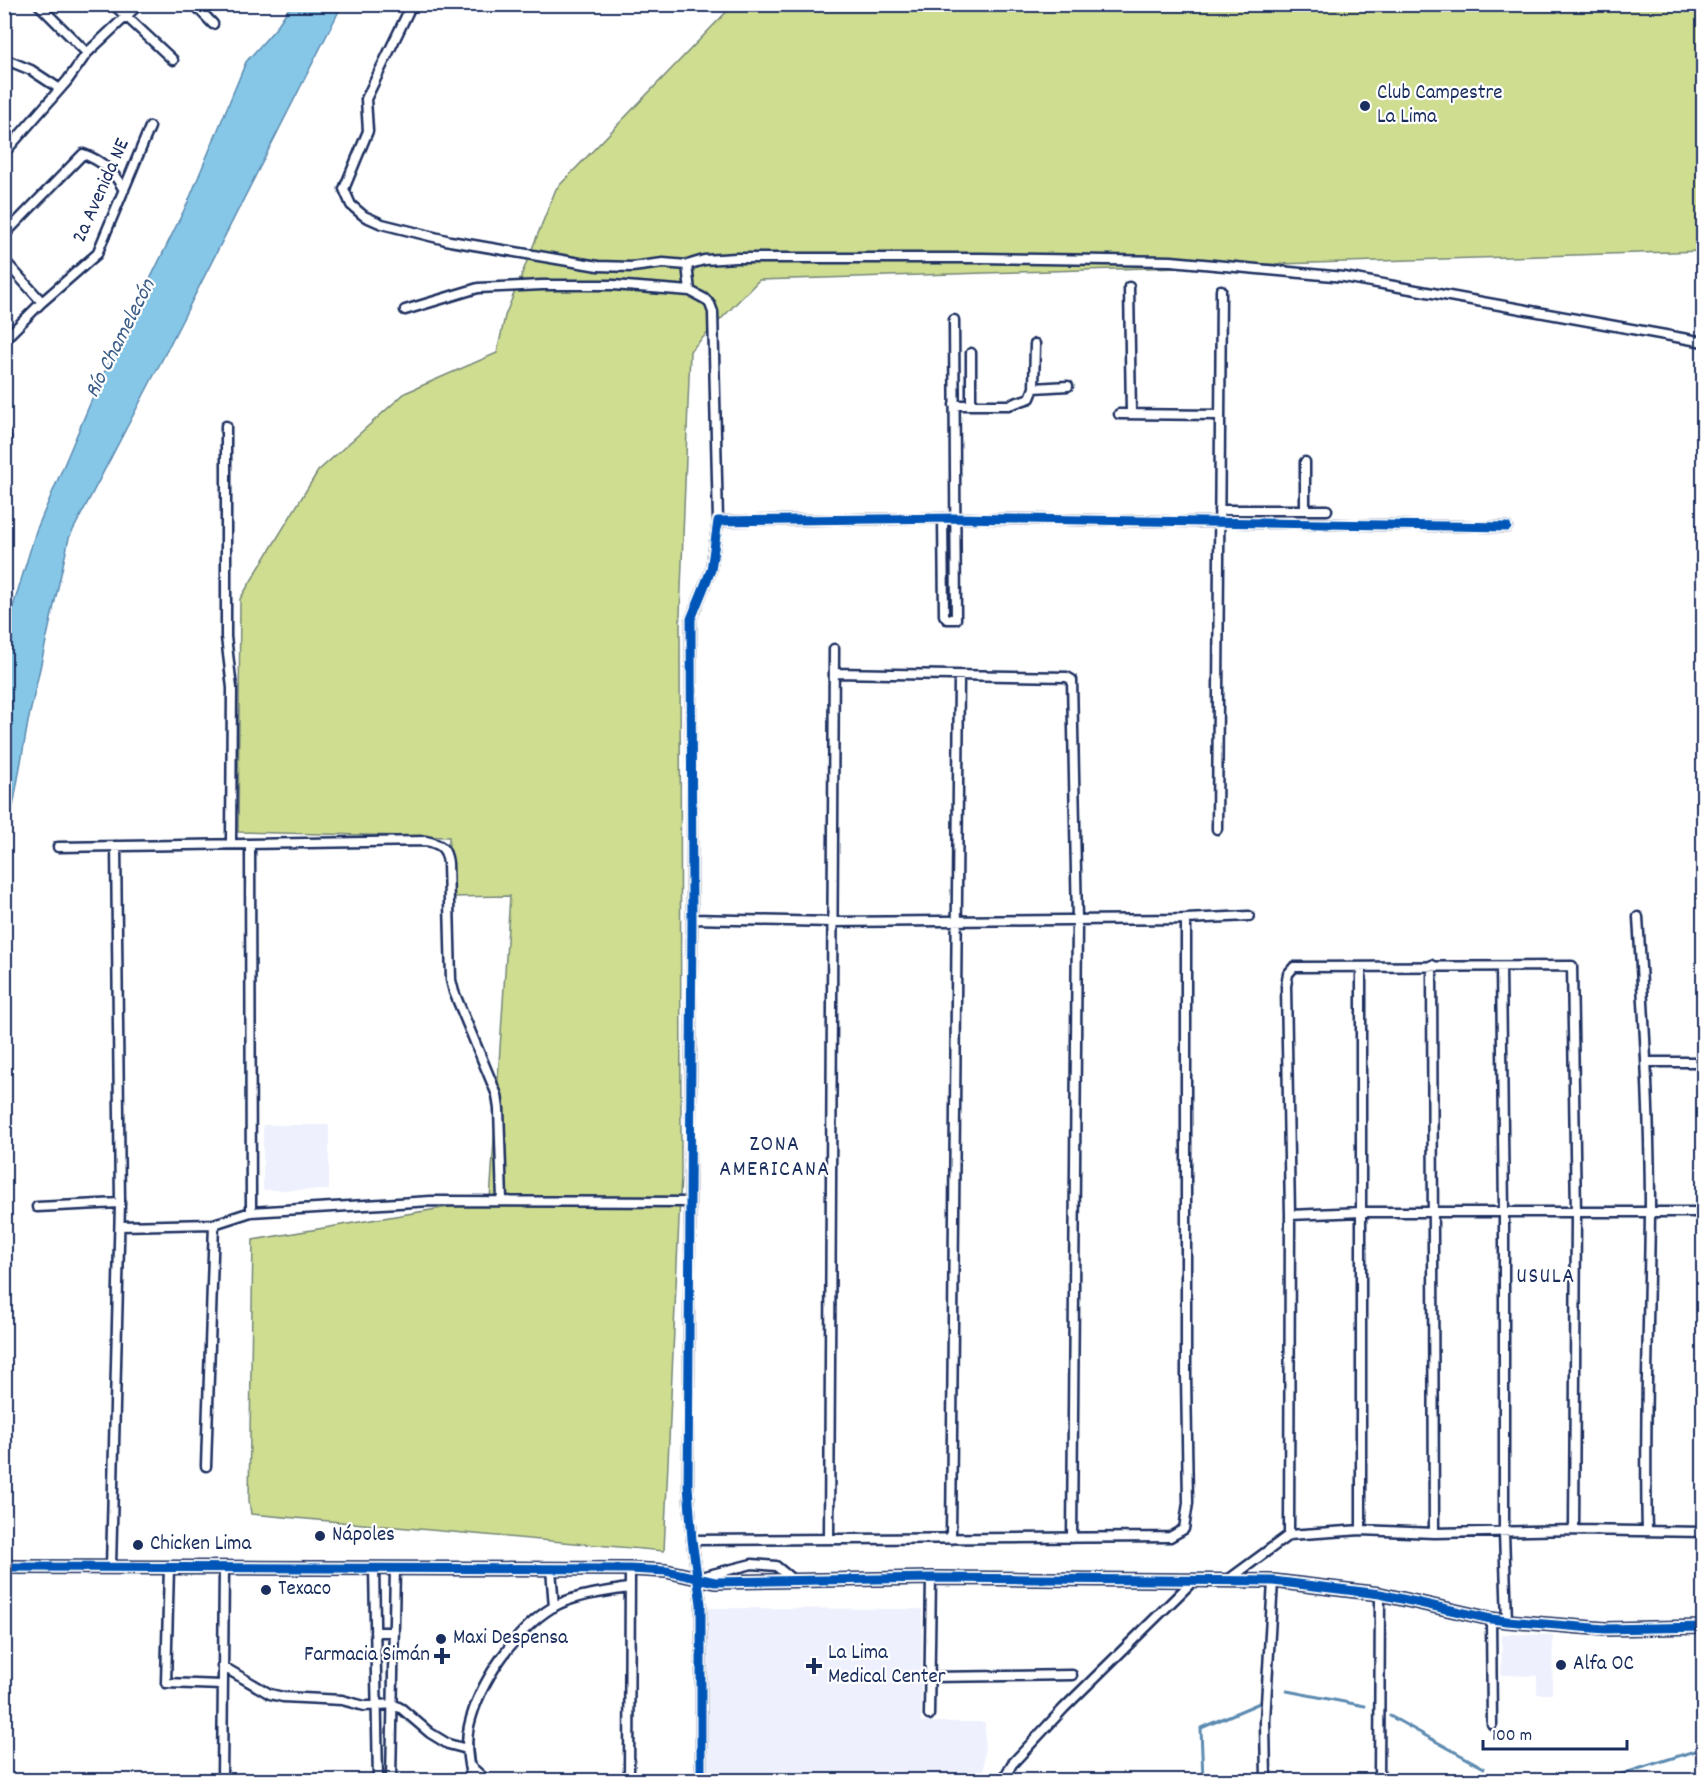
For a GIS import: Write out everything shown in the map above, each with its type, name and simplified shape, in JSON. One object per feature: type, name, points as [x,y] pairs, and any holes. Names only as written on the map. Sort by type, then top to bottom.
[{"type":"street","points":[[38,4],[87,53]]},
{"type":"street","points":[[113,4],[173,60]]},
{"type":"street","points":[[4,153],[60,89],[87,53],[139,4]]},
{"type":"street","points":[[194,4],[213,24]]},
{"type":"street","points":[[412,4],[366,99],[368,131],[344,189],[351,205],[364,216],[382,224],[450,241],[598,266],[632,267],[663,263],[687,265],[704,260],[736,258],[1171,261],[1344,277],[1704,342]]},
{"type":"street","points":[[4,59],[31,70],[60,89]]},
{"type":"street","name":"2a Avenida NE","points":[[4,340],[42,302],[97,254],[150,127]]},
{"type":"street","points":[[4,236],[83,154],[107,166],[117,177],[124,190]]},
{"type":"street","points":[[4,260],[42,302]]},
{"type":"street","points":[[687,265],[690,291]]},
{"type":"street","points":[[405,310],[478,288],[614,285],[690,291],[705,299],[713,312],[718,521],[711,570],[691,619],[692,919],[688,1486],[692,1540],[701,1604],[702,1780]]},
{"type":"street","points":[[1129,287],[1131,414]]},
{"type":"street","points":[[1217,829],[1221,290]]},
{"type":"street","points":[[943,518],[944,615],[947,619],[954,619],[957,617],[954,320]]},
{"type":"street","points":[[954,405],[1009,405],[1030,398],[1034,388],[1035,344]]},
{"type":"street","points":[[971,353],[971,405]]},
{"type":"street","points":[[1034,388],[1068,386]]},
{"type":"street","points":[[1119,414],[1219,415]]},
{"type":"street","points":[[225,426],[226,637],[232,688],[231,844]]},
{"type":"street","points":[[1305,462],[1305,510]]},
{"type":"street","points":[[1219,510],[1326,510]]},
{"type":"street","points":[[718,521],[956,518],[1507,526]]},
{"type":"street","points":[[829,1538],[834,649]]},
{"type":"street","points":[[834,673],[1067,677],[1072,680],[1077,920],[1072,1538]]},
{"type":"street","points":[[951,1539],[959,676]]},
{"type":"street","points":[[58,847],[426,841],[439,844],[446,852],[448,863],[451,980],[499,1108],[502,1200]]},
{"type":"street","points":[[250,844],[252,1212]]},
{"type":"street","points":[[111,1567],[120,1226],[116,846]]},
{"type":"street","points":[[692,919],[832,922],[1186,920],[1249,916]]},
{"type":"street","points":[[1638,917],[1647,1062],[1650,1212],[1645,1405],[1647,1531]]},
{"type":"street","points":[[692,1540],[1170,1537],[1184,1529],[1188,1503],[1186,920]]},
{"type":"street","points":[[1432,965],[1434,1533]]},
{"type":"street","points":[[1289,1535],[1290,1215],[1286,986],[1288,974],[1294,968],[1432,965],[1572,966],[1576,1213],[1574,1530]]},
{"type":"street","points":[[1501,966],[1504,1533],[1507,1621]]},
{"type":"street","points":[[1361,967],[1361,1530]]},
{"type":"street","points":[[1647,1062],[1704,1062]]},
{"type":"street","points":[[120,1226],[214,1224],[252,1212],[430,1202],[502,1200],[690,1202]]},
{"type":"street","points":[[37,1207],[120,1203]]},
{"type":"street","points":[[1290,1215],[1362,1212],[1704,1212]]},
{"type":"street","points":[[206,1466],[214,1224]]},
{"type":"street","points":[[1228,1581],[1289,1535],[1361,1530],[1434,1533],[1574,1530],[1704,1532]]},
{"type":"street","points":[[4,1567],[630,1569],[666,1570],[715,1581],[745,1582],[932,1578],[1273,1581],[1380,1594],[1507,1621],[1605,1629],[1704,1627]]},
{"type":"street","points":[[169,1568],[166,1683],[222,1685]]},
{"type":"street","points":[[222,1780],[224,1568]]},
{"type":"street","points":[[374,1568],[378,1780],[391,1780],[395,1568]]},
{"type":"street","points":[[551,1569],[554,1607]]},
{"type":"street","points":[[629,1780],[628,1588],[630,1569]]},
{"type":"street","points":[[929,1715],[932,1578]]},
{"type":"street","points":[[1003,1780],[1012,1764],[1064,1708],[1194,1580]]},
{"type":"street","points":[[1266,1780],[1265,1721],[1273,1581]]},
{"type":"street","points":[[472,1780],[467,1749],[469,1726],[485,1684],[508,1648],[531,1624],[554,1607],[603,1592],[628,1588]]},
{"type":"street","points":[[1378,1780],[1380,1594]]},
{"type":"street","points":[[1491,1619],[1492,1724]]},
{"type":"street","points":[[375,1632],[394,1632]]},
{"type":"street","points":[[222,1666],[270,1694],[283,1697],[342,1700],[364,1706],[393,1704],[402,1708],[430,1733],[448,1744],[467,1749]]},
{"type":"street","points":[[930,1677],[1072,1675]]},
{"type":"street","points":[[378,1762],[391,1763]]},
{"type":"street","points":[[468,1764],[486,1780]]},
{"type":"shaded area","points":[[263,1125],[329,1125],[329,1190],[263,1190]]},
{"type":"shaded area","name":"La Lima Medical Center","points":[[706,1608],[922,1609],[921,1722],[985,1722],[984,1778],[982,1780],[705,1780]]},
{"type":"shaded area","points":[[1502,1634],[1553,1635],[1552,1694],[1537,1694],[1537,1676],[1501,1675]]},
{"type":"green space","points":[[733,5],[1703,5],[1703,251],[759,280],[690,351],[680,615],[681,1175],[664,1551],[251,1514],[249,1500],[253,1240],[490,1200],[510,896],[448,897],[449,837],[238,832],[240,599],[318,471],[405,393],[497,353],[505,316],[556,189]]},
{"type":"water","name":"Río Chamelecón","points":[[291,5],[342,5],[69,538],[28,722],[5,852],[5,633],[36,531],[98,385],[188,202],[246,62],[275,29]]},
{"type":"waterway","points":[[1287,1691],[1365,1706]]},
{"type":"waterway","points":[[1203,1780],[1201,1728],[1262,1702]]},
{"type":"waterway","points":[[1390,1716],[1484,1768]]},
{"type":"waterway","points":[[1586,1780],[1606,1779],[1704,1748]]},
{"type":"waterway","points":[[1509,1777],[1518,1780]]},
{"type":"cycle path","points":[[701,1780],[701,1604],[692,1540],[688,1486],[692,919],[691,619],[711,570],[718,521],[956,518],[1507,527]]},
{"type":"cycle path","points":[[4,1567],[630,1569],[666,1571],[715,1582],[931,1578],[1273,1581],[1380,1594],[1507,1621],[1605,1629],[1704,1627]]},
{"type":"place","name":"Club Campestre La Lima","points":[[1365,106]]},
{"type":"place","name":"Nápoles","points":[[320,1536]]},
{"type":"place","name":"Chicken Lima","points":[[138,1545]]},
{"type":"place","name":"Texaco","points":[[266,1590]]},
{"type":"place","name":"Maxi Despensa","points":[[441,1639]]},
{"type":"place","name":"Farmacia Simán","points":[[442,1656]]},
{"type":"place","name":"Alfa OC","points":[[1561,1665]]},
{"type":"place","name":"La Lima Medical Center","points":[[814,1666]]},
{"type":"district","name":"ZONA AMERICANA","points":[[775,1158]]},
{"type":"district","name":"USULA","points":[[1546,1277]]}]
